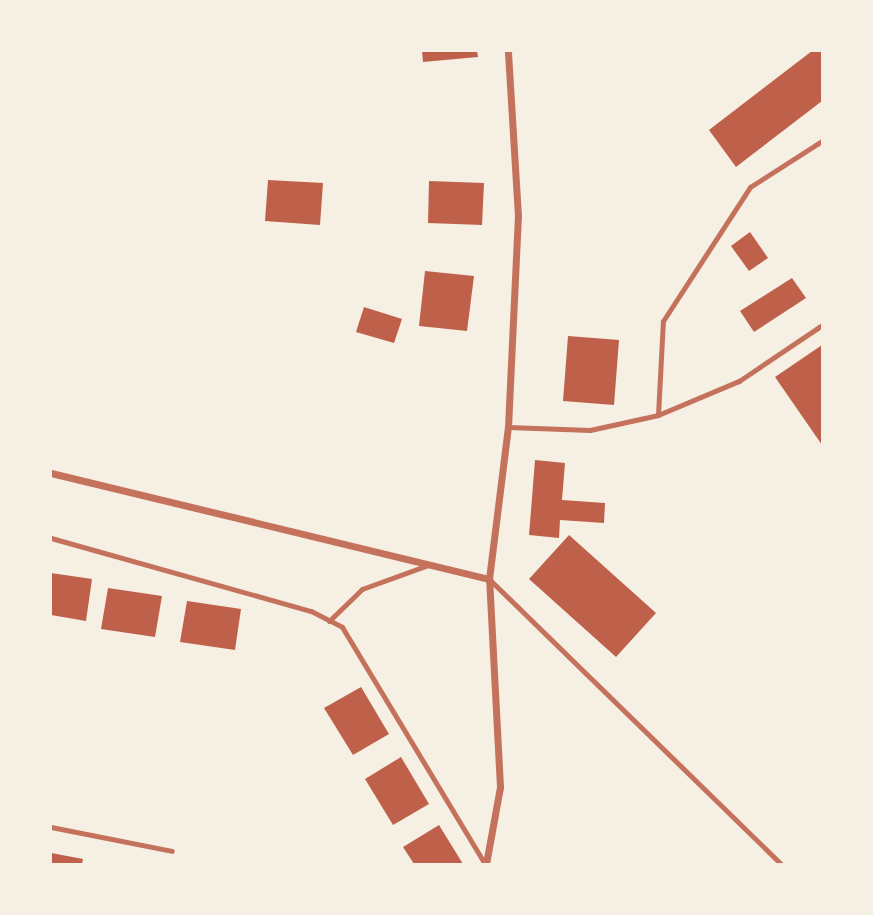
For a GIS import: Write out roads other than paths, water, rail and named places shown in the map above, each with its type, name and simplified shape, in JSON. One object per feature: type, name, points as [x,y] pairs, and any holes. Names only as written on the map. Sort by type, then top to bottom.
[{"type":"street","points":[[486,864],[500,787],[489,579],[508,427],[518,216],[508,51]]},
{"type":"street","points":[[51,473],[489,579]]},
{"type":"lane","points":[[658,415],[663,321],[750,187],[822,141]]},
{"type":"lane","points":[[508,427],[590,430],[658,415],[739,381],[822,325]]},
{"type":"lane","points":[[51,538],[342,627],[486,864]]},
{"type":"lane","points":[[329,621],[362,589],[431,564]]},
{"type":"lane","points":[[489,579],[780,864]]},
{"type":"lane","points":[[51,827],[172,850]]}]
